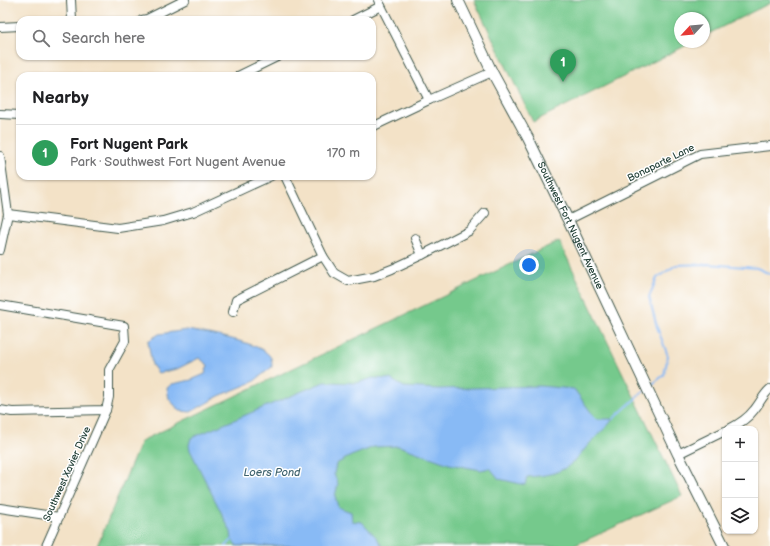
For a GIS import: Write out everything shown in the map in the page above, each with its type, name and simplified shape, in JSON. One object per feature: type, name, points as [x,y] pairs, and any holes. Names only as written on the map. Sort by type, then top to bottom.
[{"type":"street","points":[[72,0],[72,16]]},
{"type":"street","points":[[153,16],[186,0]]},
{"type":"street","name":"Southwest Fort Nugent Avenue","points":[[458,0],[492,72],[528,138],[568,220],[678,454],[724,546]]},
{"type":"street","points":[[359,16],[380,3],[429,100]]},
{"type":"street","points":[[0,27],[16,26]]},
{"type":"street","points":[[246,72],[271,60]]},
{"type":"street","points":[[376,125],[492,72]]},
{"type":"street","points":[[0,114],[16,115]]},
{"type":"street","name":"Bonaparte Lane","points":[[568,220],[700,154],[770,146]]},
{"type":"street","points":[[0,156],[8,214],[0,250]]},
{"type":"street","points":[[8,214],[118,228],[163,221],[193,212],[262,180]]},
{"type":"street","points":[[287,180],[323,256],[334,273],[348,281],[374,276],[422,255],[469,231],[485,213]]},
{"type":"street","points":[[415,238],[422,255]]},
{"type":"street","points":[[233,312],[236,300],[323,256]]},
{"type":"street","name":"Southwest Xavier Drive","points":[[0,305],[124,326],[125,341],[109,370],[109,397],[106,410],[46,546]]},
{"type":"street","points":[[735,426],[754,410],[764,394],[770,389]]},
{"type":"street","points":[[0,410],[12,412],[106,410]]},
{"type":"street","points":[[678,454],[722,432]]},
{"type":"street","points":[[0,508],[58,517]]},
{"type":"green space","points":[[474,0],[770,0],[770,3],[710,33],[710,12],[674,12],[674,48],[681,48],[533,122]]},
{"type":"green space","points":[[559,241],[682,496],[573,546],[97,546],[141,441]]},
{"type":"water","points":[[187,330],[232,339],[257,347],[266,352],[271,358],[272,367],[253,382],[219,396],[191,412],[180,411],[169,399],[167,388],[172,384],[191,380],[205,374],[208,365],[199,358],[177,369],[158,373],[152,365],[148,341],[159,334]]},
{"type":"water","name":"Loers Pond","points":[[373,378],[390,379],[404,387],[438,389],[540,386],[574,389],[596,419],[613,419],[568,466],[552,474],[527,477],[525,485],[499,479],[490,468],[481,470],[449,464],[399,446],[374,447],[336,464],[334,474],[338,484],[335,496],[338,507],[351,512],[352,521],[362,522],[377,538],[382,546],[237,546],[232,540],[231,532],[190,450],[189,445],[191,438],[324,382],[357,383]]},
{"type":"waterway","points":[[650,386],[664,375],[668,356],[657,327],[649,297],[657,278],[676,265],[708,264],[757,268],[770,274]]},
{"type":"waterway","points":[[613,419],[645,390]]},
{"type":"waterway","points":[[226,546],[232,540]]},
{"type":"place","name":"Fort Nugent Park","points":[[563,82]]}]
